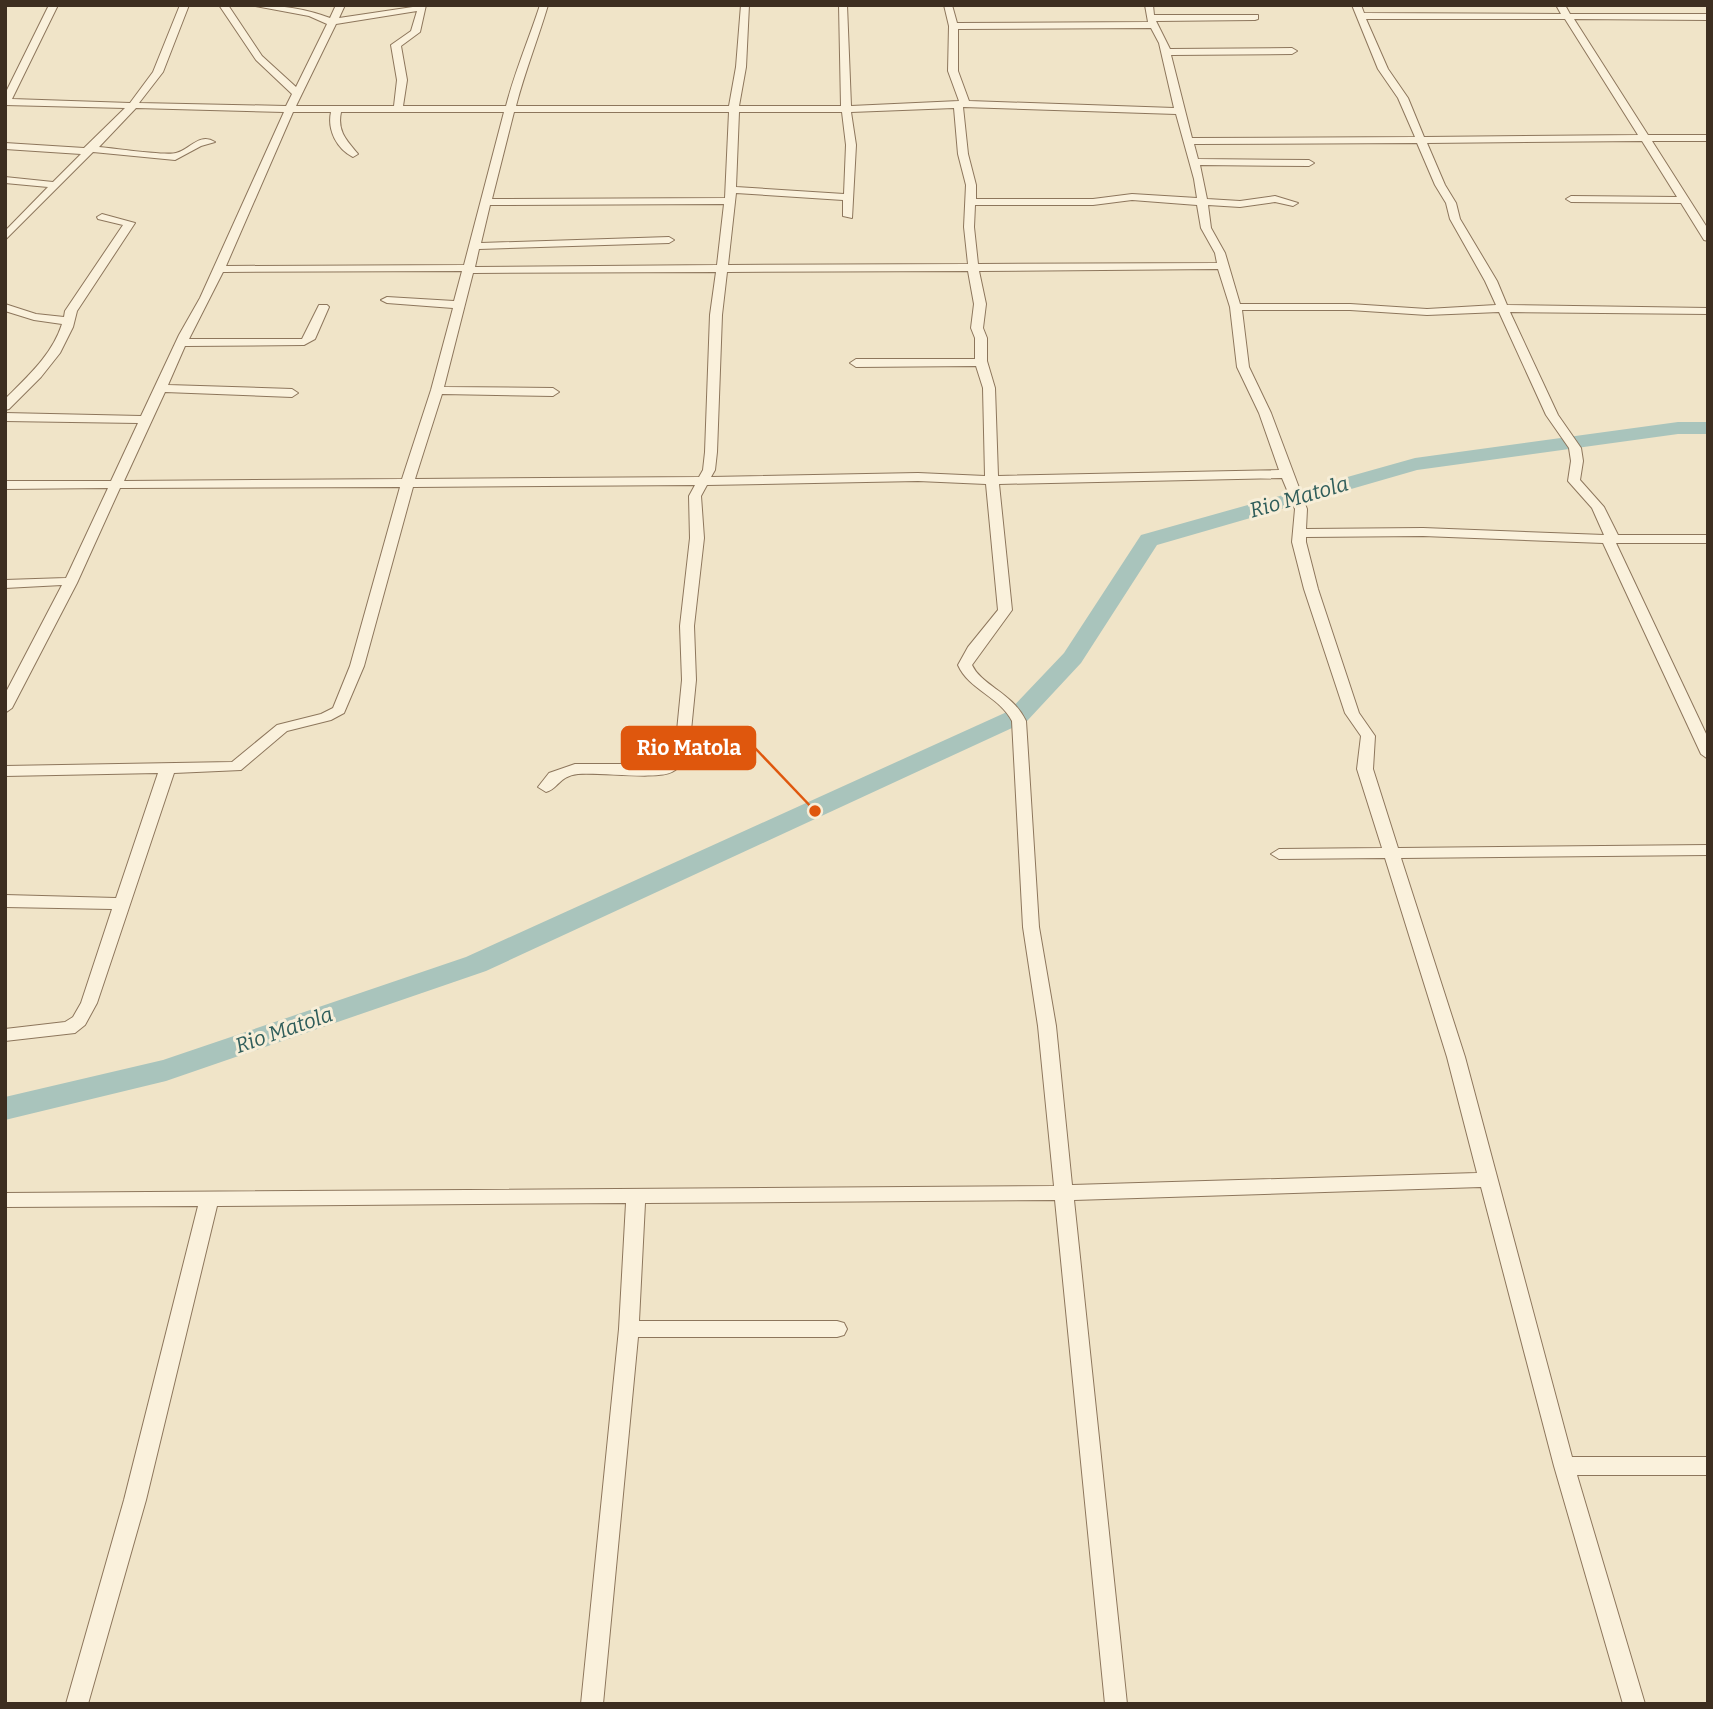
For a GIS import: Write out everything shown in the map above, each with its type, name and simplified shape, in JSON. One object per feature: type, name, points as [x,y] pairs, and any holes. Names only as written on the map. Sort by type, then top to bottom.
[{"type":"street","points":[[54,5],[6,102],[289,109],[957,106],[1180,111]]},
{"type":"street","points":[[5,237],[132,106],[158,72],[185,5]]},
{"type":"street","points":[[223,5],[259,58],[297,93]]},
{"type":"street","points":[[254,5],[311,14],[333,22],[423,7],[415,32],[396,45],[402,80],[398,109]]},
{"type":"street","points":[[5,708],[147,420],[289,109],[341,5]]},
{"type":"street","points":[[5,771],[236,767],[266,737],[296,722],[324,718],[339,710],[356,666],[407,482],[437,390],[521,67],[533,41],[544,5]]},
{"type":"street","points":[[546,787],[554,776],[575,769],[666,769],[678,760],[689,680],[687,626],[697,538],[695,496],[709,470],[711,452],[714,352],[745,5]]},
{"type":"street","points":[[843,5],[846,108],[850,145],[848,216]]},
{"type":"street","points":[[948,5],[953,26],[953,71],[957,106],[965,165],[971,185],[969,228],[981,303],[977,328],[981,338],[981,362],[989,388],[992,480],[1005,610],[992,632],[968,658],[965,665],[970,674],[1012,705],[1019,721],[1031,927],[1047,1026],[1116,1704]]},
{"type":"street","points":[[1149,5],[1152,22],[1164,43],[1194,162],[1206,228],[1220,253],[1236,307],[1242,367],[1265,413],[1301,509],[1302,557],[1311,589],[1352,713],[1368,736],[1365,769],[1456,1057],[1486,1180],[1564,1466],[1634,1704]]},
{"type":"street","points":[[1560,5],[1708,238]]},
{"type":"street","points":[[1708,17],[1359,10],[1382,69],[1403,98],[1451,203],[1457,224],[1490,281],[1552,415],[1575,448],[1577,461],[1574,481],[1598,507],[1708,754]]},
{"type":"street","points":[[953,26],[1255,17]]},
{"type":"street","points":[[1165,52],[1292,51]]},
{"type":"street","points":[[337,108],[332,123],[334,130],[354,154]]},
{"type":"street","points":[[1188,141],[1708,138]]},
{"type":"street","points":[[5,146],[178,156],[195,144],[210,142]]},
{"type":"street","points":[[1194,162],[1309,163]]},
{"type":"street","points":[[5,180],[55,185]]},
{"type":"street","points":[[484,202],[730,196],[849,197]]},
{"type":"street","points":[[970,202],[1093,202],[1132,197],[1240,204],[1271,199],[1293,203]]},
{"type":"street","points":[[1571,199],[1683,201]]},
{"type":"street","points":[[5,406],[58,351],[71,312],[130,223],[102,217]]},
{"type":"street","points":[[5,218],[23,219]]},
{"type":"street","points":[[475,246],[669,240]]},
{"type":"street","points":[[218,269],[974,269],[1222,266]]},
{"type":"street","points":[[387,300],[459,305]]},
{"type":"street","points":[[5,307],[34,317],[69,321]]},
{"type":"street","points":[[182,343],[304,342],[309,339],[323,307]]},
{"type":"street","points":[[1236,307],[1350,307],[1427,312],[1481,308],[1708,311]]},
{"type":"street","points":[[856,363],[981,362]]},
{"type":"street","points":[[5,385],[22,389]]},
{"type":"street","points":[[162,388],[292,393]]},
{"type":"street","points":[[437,390],[553,392]]},
{"type":"street","points":[[5,417],[147,420]]},
{"type":"street","points":[[5,485],[703,481],[918,477],[992,480],[1287,474]]},
{"type":"street","points":[[1300,533],[1423,531],[1708,539]]},
{"type":"street","points":[[5,584],[68,578]]},
{"type":"street","points":[[5,1035],[68,1028],[79,1021],[89,1003],[168,767]]},
{"type":"street","points":[[1279,854],[1708,850]]},
{"type":"street","points":[[5,901],[122,904]]},
{"type":"street","points":[[5,1200],[1062,1193],[1486,1180]]},
{"type":"street","points":[[592,1704],[629,1329],[636,1194]]},
{"type":"street","points":[[77,1704],[135,1500],[209,1199]]},
{"type":"street","points":[[629,1329],[837,1329]]},
{"type":"street","points":[[1564,1466],[1708,1466]]},
{"type":"waterway","name":"Rio Matola","points":[[5,1109],[166,1070],[476,964],[1018,716],[1073,658],[1149,540],[1415,464],[1678,428],[1708,428]]},
{"type":"place","name":"Rio Matola","points":[[815,811]]}]
